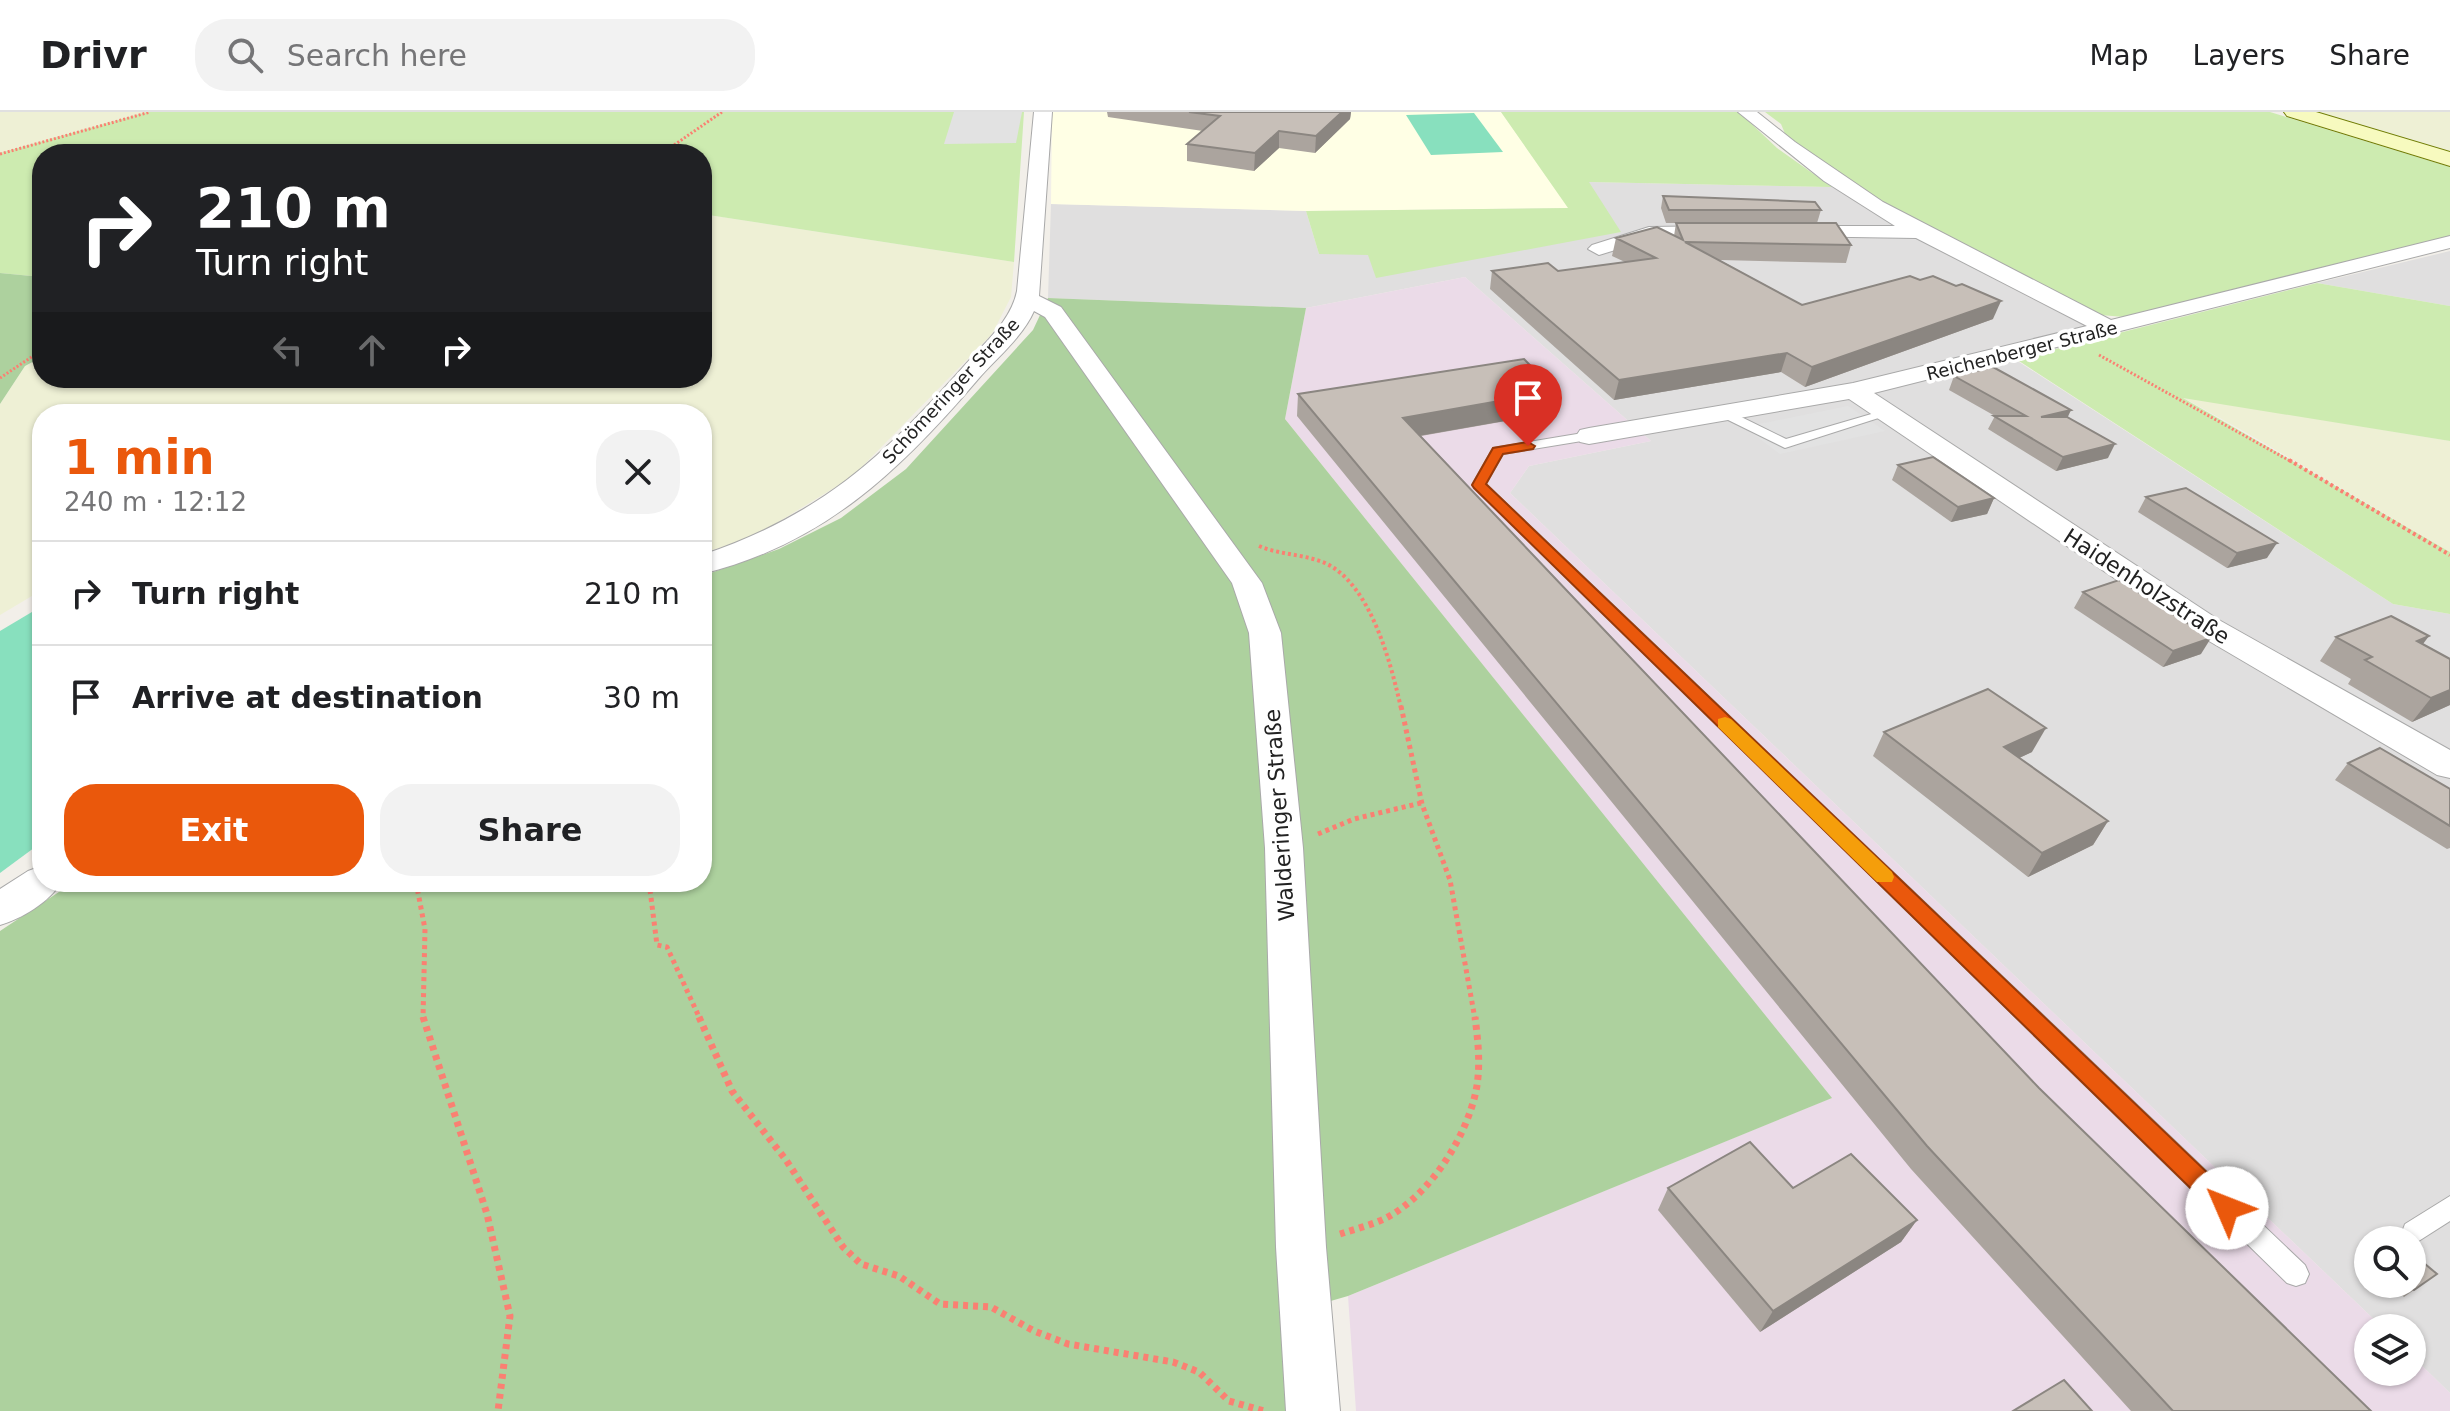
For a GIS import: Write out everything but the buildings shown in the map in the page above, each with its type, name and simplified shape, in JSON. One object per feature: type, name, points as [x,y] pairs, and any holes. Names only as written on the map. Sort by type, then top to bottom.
[{"type":"main road","points":[[2294,112],[2450,159]]},
{"type":"street","name":"Schömeringer Straße","points":[[712,561],[772,539],[848,495],[885,464],[1021,316],[1029,300],[1030,249],[1044,140],[1043,112]]},
{"type":"street","points":[[1747,112],[1841,187],[1918,232],[2112,329]]},
{"type":"street","points":[[1599,249],[1649,233],[1743,232]]},
{"type":"street","points":[[1775,232],[1918,232]]},
{"type":"street","name":"Reichenberger Straße","points":[[1589,436],[1853,391],[2112,329],[2450,242]]},
{"type":"street","points":[[2422,249],[2450,258]]},
{"type":"street","name":"Walderinger Straße","points":[[1029,300],[1053,312],[1210,528],[1247,583],[1265,633],[1284,848],[1301,1247],[1313,1411]]},
{"type":"street","name":"Haidenholzstraße","points":[[1853,391],[2208,627],[2450,766]]},
{"type":"street","points":[[0,910],[32,888]]},
{"type":"lane","points":[[1725,413],[1785,444],[1885,414]]},
{"type":"lane","points":[[1589,436],[1498,451],[1479,485],[2296,1274]]},
{"type":"lane","points":[[2423,1226],[2450,1207]]},
{"type":"path","points":[[36,144],[150,112]]},
{"type":"path","points":[[676,144],[722,112]]},
{"type":"path","points":[[0,154],[32,145]]},
{"type":"path","points":[[2071,339],[2221,420],[2450,555]]},
{"type":"path","points":[[0,378],[32,357]]},
{"type":"path","points":[[1210,528],[1239,535],[1265,549],[1316,558],[1340,573],[1363,600],[1395,668],[1405,741],[1421,803],[1443,856],[1459,916],[1476,1034],[1477,1090],[1457,1136],[1431,1179],[1391,1216],[1301,1247]]},
{"type":"path","points":[[1284,848],[1354,819],[1421,803]]},
{"type":"path","points":[[418,892],[425,929],[423,1023],[487,1214],[510,1316],[498,1411]]},
{"type":"path","points":[[650,892],[657,945],[667,947],[732,1091],[786,1160],[843,1247],[861,1264],[899,1276],[940,1304],[991,1307],[1034,1331],[1068,1344],[1173,1362],[1199,1372],[1229,1401],[1264,1411]]},
{"type":"shaded area","points":[[0,112],[147,112],[32,144],[0,153]]},
{"type":"shaded area","points":[[954,112],[1022,112],[1016,143],[944,144]]},
{"type":"shaded area","points":[[1052,112],[1501,112],[1569,208],[1306,211],[1051,204]]},
{"type":"shaded area","points":[[2311,112],[2450,112],[2450,153]]},
{"type":"shaded area","points":[[1588,182],[1832,187],[2108,335],[2016,360],[2393,604],[2450,614],[2450,1393],[2426,1370],[2426,1314],[2368,1314],[1510,493],[1529,466],[1651,441],[1465,277],[1306,308],[1048,298],[1051,204],[1306,211],[1319,254],[1620,232]]},
{"type":"shaded area","points":[[712,216],[1014,262],[1011,297],[992,334],[852,477],[752,538],[712,550],[712,404],[32,404],[32,596],[0,615],[0,404],[25,366],[32,362],[32,388],[712,388]]},
{"type":"shaded area","points":[[2450,251],[2450,306],[2317,283]]},
{"type":"shaded area","points":[[1465,277],[1651,441],[1529,466],[1510,493],[2368,1314],[2354,1314],[2354,1386],[2426,1386],[2426,1370],[2450,1393],[2450,1411],[1356,1411],[1348,1296],[1831,1098],[1285,419],[1306,308]]},
{"type":"shaded area","points":[[2180,396],[2450,441],[2450,552],[2247,433]]},
{"type":"shaded area","points":[[1848,406],[1885,431],[1780,454],[1744,427]]},
{"type":"green space","points":[[147,112],[1024,112],[1014,262],[712,216],[712,144],[32,144]]},
{"type":"green space","points":[[1501,112],[1739,112],[1777,148],[1832,187],[1589,182],[1621,232],[1376,278],[1368,255],[1319,254],[1306,211],[1568,208]]},
{"type":"green space","points":[[1765,112],[2270,112],[2450,167],[2450,236],[2124,317],[2101,315],[1892,212],[1788,141],[1781,124]]},
{"type":"green space","points":[[1474,113],[1503,152],[1431,155],[1406,115]]},
{"type":"green space","points":[[32,144],[32,276],[0,273],[0,153]]},
{"type":"green space","points":[[0,273],[32,276],[32,362],[25,366],[0,404]]},
{"type":"green space","points":[[2317,283],[2450,306],[2450,441],[2183,398],[2450,552],[2450,614],[2393,604],[2016,359]]},
{"type":"green space","points":[[1048,298],[1306,308],[1285,419],[1832,1098],[1348,1296],[1289,1313],[1290,1411],[0,1411],[0,931],[59,892],[712,892],[712,572],[779,549],[841,518],[906,469],[1033,330]]},
{"type":"green space","points":[[32,612],[32,849],[0,873],[0,631]]},
{"type":"slow traffic","points":[[1725,723],[1884,877]]},
{"type":"route","points":[[1528,446],[1498,451],[1479,485],[2227,1208]]}]
